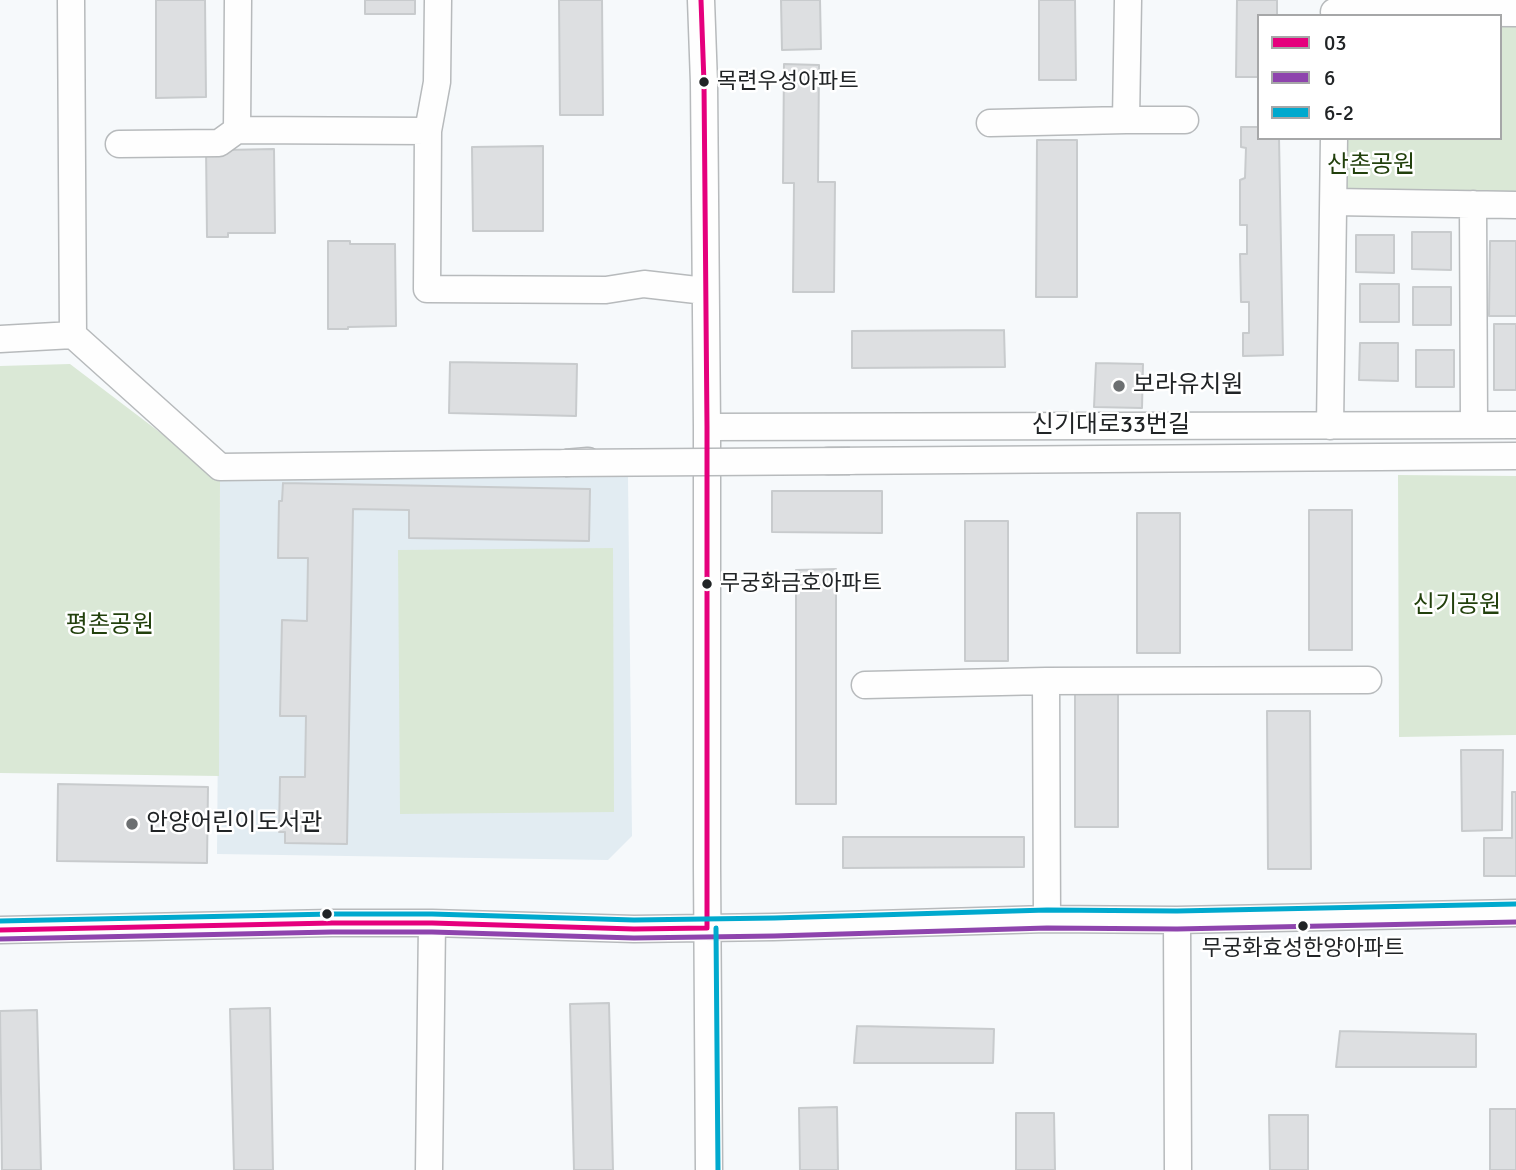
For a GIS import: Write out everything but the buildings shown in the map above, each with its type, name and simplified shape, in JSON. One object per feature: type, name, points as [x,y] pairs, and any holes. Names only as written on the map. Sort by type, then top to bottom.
[{"type":"street","points":[[71,0],[73,335]]},
{"type":"street","points":[[237,130],[238,0]]},
{"type":"street","points":[[438,0],[437,82],[428,131],[427,289],[606,290],[644,284],[705,291]]},
{"type":"street","points":[[701,0],[707,427],[709,1170]]},
{"type":"street","points":[[1126,120],[1128,0]]},
{"type":"street","points":[[1335,9],[1516,13]]},
{"type":"street","points":[[990,123],[1185,120]]},
{"type":"street","points":[[119,144],[219,143],[237,130],[428,131]]},
{"type":"street","points":[[1330,426],[1334,140]]},
{"type":"street","points":[[1334,202],[1516,205]]},
{"type":"street","points":[[1473,204],[1474,425]]},
{"type":"street","points":[[0,339],[73,335],[220,467],[1516,456]]},
{"type":"street","name":"신기대로33번길","points":[[707,427],[1516,425]]},
{"type":"street","points":[[565,463],[645,456]]},
{"type":"street","points":[[757,461],[850,461]]},
{"type":"street","points":[[865,685],[1046,681],[1368,680]]},
{"type":"street","points":[[1046,681],[1047,919]]},
{"type":"street","points":[[0,930],[318,923],[432,923],[634,929],[1047,919],[1177,920],[1516,913]]},
{"type":"street","points":[[1177,920],[1178,1170]]},
{"type":"street","points":[[429,1170],[432,923]]},
{"type":"shaded area","points":[[628,477],[632,836],[608,860],[217,854],[220,478]]},
{"type":"green space","name":"산촌공원","points":[[1502,19],[1516,19],[1516,191],[1343,194],[1342,140],[1502,140]]},
{"type":"green space","name":"평촌공원","points":[[70,364],[220,478],[219,776],[0,773],[0,366]]},
{"type":"green space","name":"신기공원","points":[[1398,475],[1516,476],[1516,735],[1399,737]]},
{"type":"green space","points":[[613,548],[614,812],[400,814],[398,550]]},
{"type":"transit line","name":"03","points":[[701,0],[707,427],[707,928]]},
{"type":"transit line","name":"6-2","points":[[0,921],[332,914],[634,920],[1047,910],[1177,911],[1516,904]]},
{"type":"transit line","name":"6","points":[[0,939],[332,932],[634,938],[1047,928],[1177,929],[1516,922]]},
{"type":"transit line","name":"03","points":[[0,930],[332,923],[707,928]]},
{"type":"transit line","name":"6-2","points":[[716,928],[718,1170]]},
{"type":"place","name":"목련우성아파트","points":[[704,82]]},
{"type":"place","name":"보라유치원","points":[[1119,386]]},
{"type":"place","name":"무궁화금호아파트","points":[[707,584]]},
{"type":"place","name":"안양어린이도서관","points":[[132,824]]},
{"type":"place","name":"무궁화효성한양아파트","points":[[1303,926]]}]
